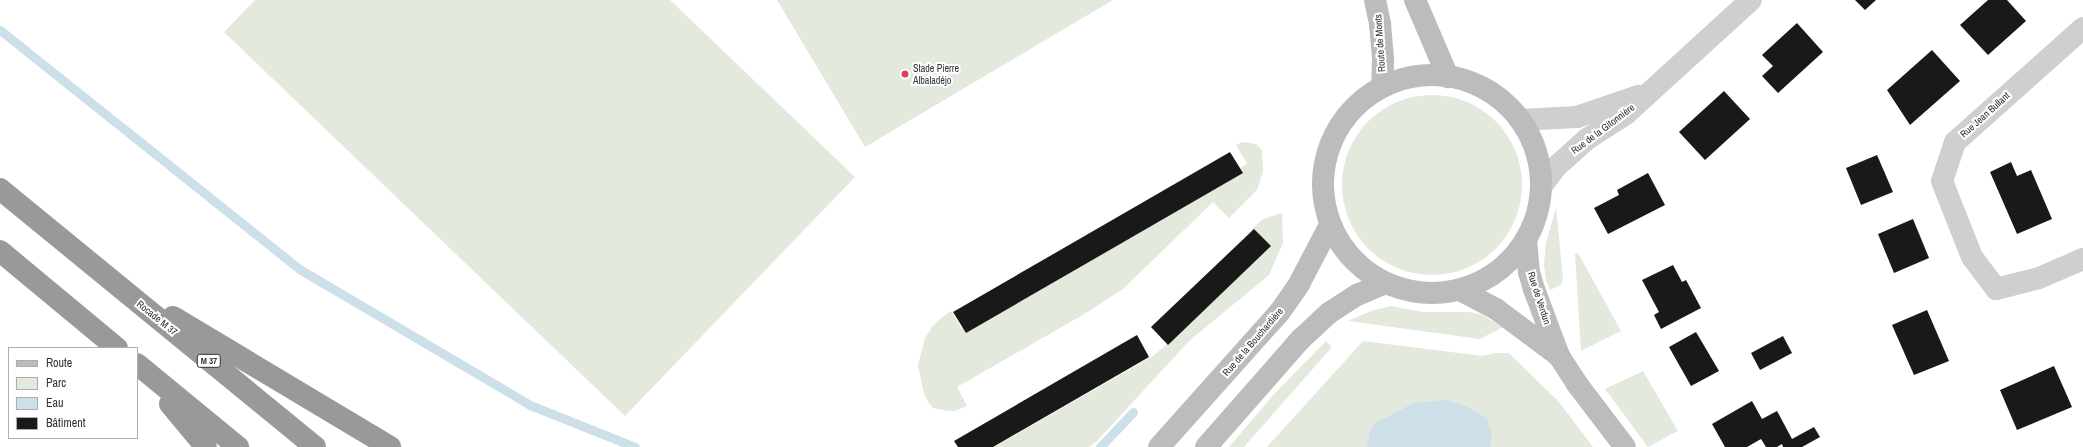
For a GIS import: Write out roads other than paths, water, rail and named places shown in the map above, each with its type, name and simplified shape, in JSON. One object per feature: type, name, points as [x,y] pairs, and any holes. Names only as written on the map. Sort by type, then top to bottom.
[{"type":"highway","name":"Rocade M 37","points":[[0,189],[315,447]]},
{"type":"highway","points":[[0,251],[116,347]]},
{"type":"highway","points":[[103,274],[390,447]]},
{"type":"highway","points":[[138,366],[206,447]]},
{"type":"highway","points":[[138,366],[238,447]]},
{"type":"main road","name":"Route de Monts","points":[[1375,0],[1380,24],[1383,61],[1382,87]]},
{"type":"main road","points":[[1415,0],[1448,76]]},
{"type":"main road","points":[[1426,75],[1448,76],[1475,84],[1498,98],[1520,120],[1532,140],[1539,163],[1541,187],[1537,214],[1526,239],[1503,266],[1486,278],[1460,290],[1435,293],[1409,291],[1385,283],[1362,268],[1343,249],[1330,225],[1326,212],[1322,180],[1328,148],[1343,120],[1361,101],[1382,87],[1403,79],[1426,75]]},
{"type":"main road","name":"Rue de la Bouchardière","points":[[1159,447],[1279,312],[1303,278],[1330,225]]},
{"type":"main road","name":"Rue de Verdun","points":[[1526,239],[1530,272],[1534,289],[1559,356],[1625,447]]},
{"type":"main road","points":[[1206,447],[1301,339],[1329,313],[1357,295],[1385,283]]},
{"type":"main road","name":"Rue de Verdun","points":[[1460,290],[1496,309],[1559,356]]},
{"type":"street","name":"Rue de la Gitonnière","points":[[1541,187],[1557,166],[1587,139],[1626,114],[1751,0]]},
{"type":"street","name":"Rue Jean Bullant","points":[[2083,28],[1955,142],[1942,181],[1972,257],[1996,289],[2039,278],[2083,259]]},
{"type":"street","name":"Rue de la Gitonnière","points":[[1520,120],[1578,117],[1652,91]]},
{"type":"water","points":[[1447,400],[1470,408],[1487,419],[1492,434],[1490,447],[1367,447],[1370,431],[1377,422],[1414,403]]},
{"type":"waterway","points":[[0,30],[301,270],[530,405],[635,447]]},
{"type":"waterway","points":[[1100,447],[1133,412]]},
{"type":"place","name":"Stade Pierre Albaladéjo","points":[[905,74]]}]
